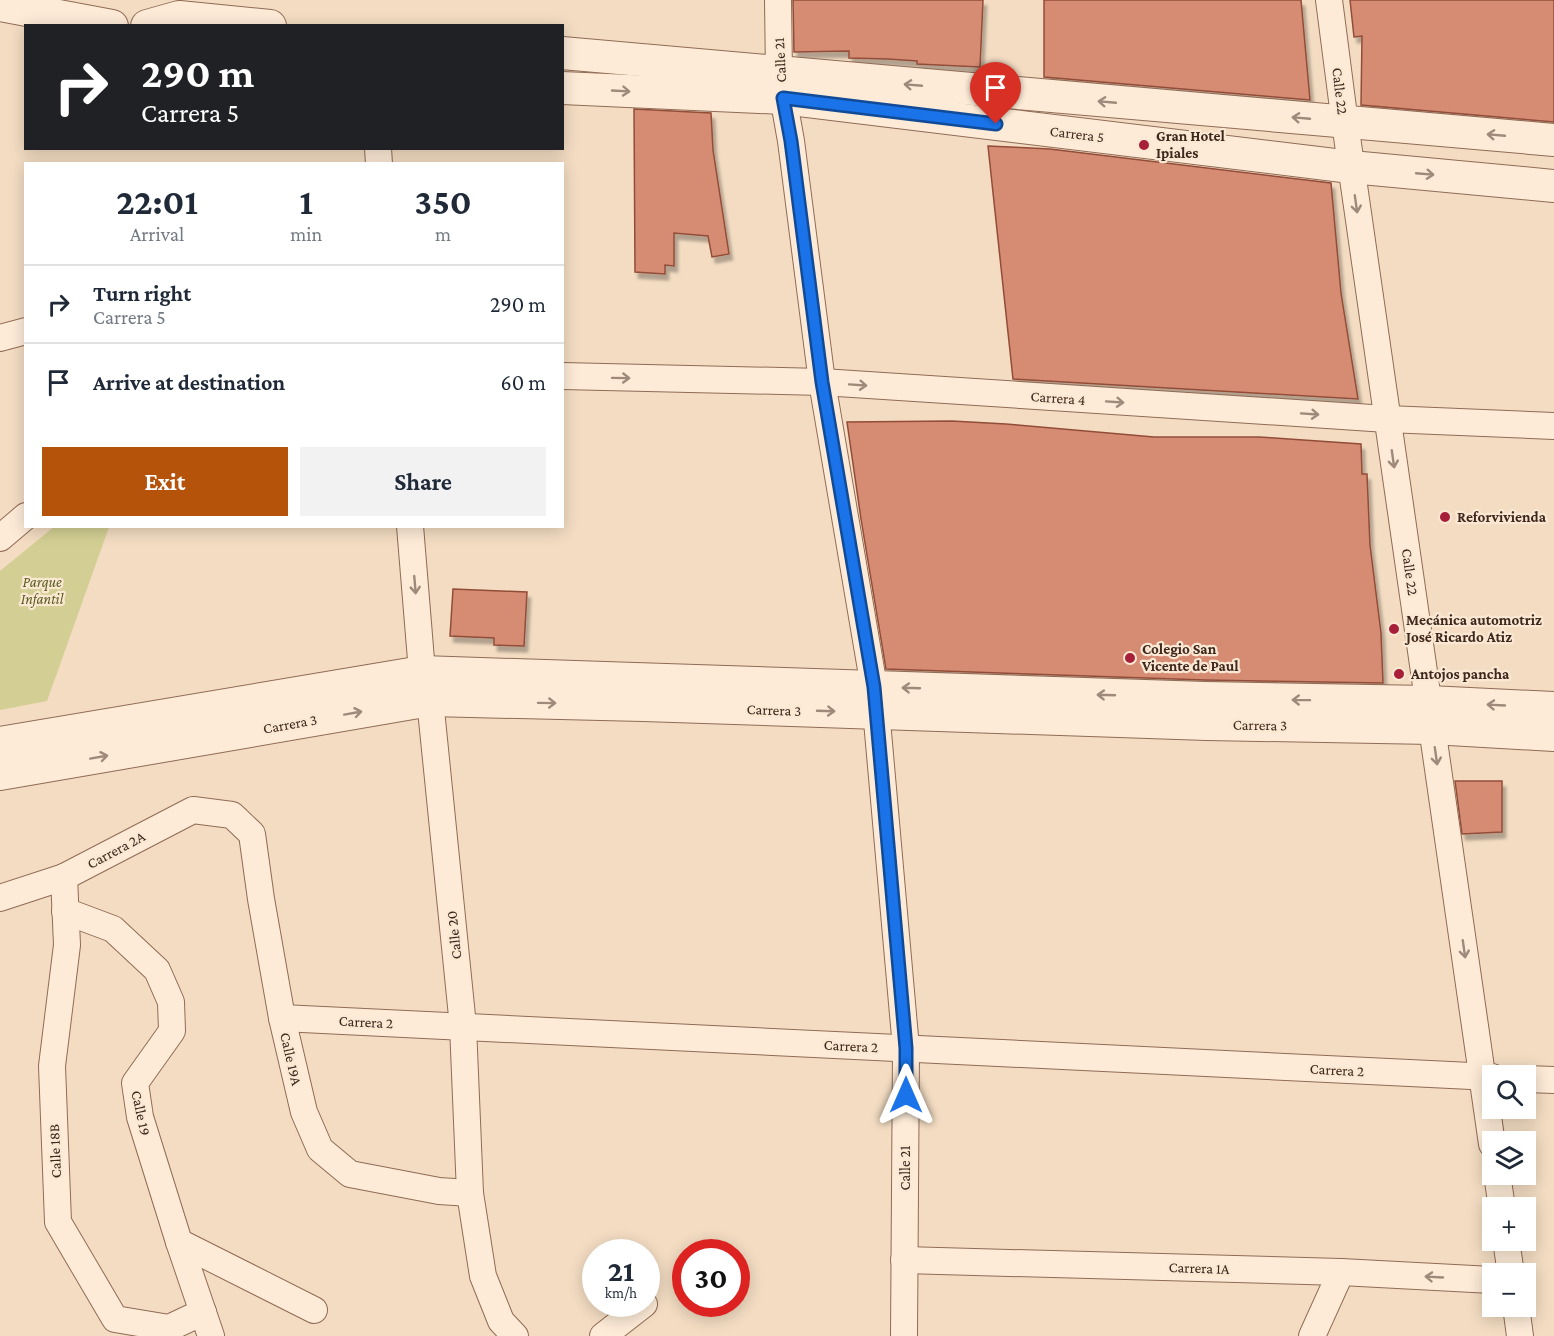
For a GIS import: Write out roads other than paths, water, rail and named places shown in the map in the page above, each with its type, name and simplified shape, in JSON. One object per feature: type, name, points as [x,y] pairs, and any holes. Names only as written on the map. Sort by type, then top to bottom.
[{"type":"street","name":"Calle 21","points":[[778,0],[782,86],[822,382],[875,700],[906,1048],[904,1336]]},
{"type":"street","name":"Calle 22","points":[[1329,0],[1430,715],[1486,1065]]},
{"type":"street","points":[[0,5],[101,24]]},
{"type":"street","points":[[154,24],[179,17],[250,24]]},
{"type":"street","name":"Carrera 5","points":[[564,53],[1351,167],[1554,186]]},
{"type":"street","name":"Carrera 5","points":[[564,88],[782,86],[1345,122],[1554,140]]},
{"type":"street","points":[[0,338],[24,332]]},
{"type":"street","name":"Carrera 4","points":[[564,376],[822,382],[1388,419],[1554,426]]},
{"type":"street","points":[[0,538],[24,518]]},
{"type":"street","name":"Calle 20","points":[[410,528],[463,1026],[470,1192],[483,1276],[501,1321],[515,1336]]},
{"type":"street","name":"Carrera 3","points":[[0,774],[64,748],[426,686],[1206,711],[1430,715],[1554,708]]},
{"type":"street","name":"Carrera 3","points":[[1430,715],[1554,735]]},
{"type":"street","name":"Carrera 3","points":[[0,743],[64,748]]},
{"type":"street","name":"Carrera 2A","points":[[0,898],[64,877],[192,810],[232,815]]},
{"type":"street","name":"Calle 19A","points":[[232,815],[252,834],[282,1018],[304,1112],[320,1149],[350,1174],[439,1191],[470,1192]]},
{"type":"street","name":"Calle 18B","points":[[64,877],[67,945],[52,1065],[58,1222],[115,1319],[169,1328],[203,1312]]},
{"type":"street","name":"Calle 19","points":[[65,911],[113,929],[158,970],[171,1002],[172,1031],[135,1083],[140,1117],[211,1336]]},
{"type":"street","name":"Carrera 2","points":[[282,1018],[1482,1077]]},
{"type":"street","points":[[1536,1079],[1554,1080]]},
{"type":"street","points":[[179,1242],[314,1310]]},
{"type":"street","name":"Carrera 1A","points":[[904,1260],[1341,1272],[1482,1279]]},
{"type":"street","points":[[1312,1336],[1341,1272]]},
{"type":"street","points":[[603,1336],[627,1317]]},
{"type":"street","points":[[1517,1317],[1520,1336]]},
{"type":"place","name":"Gran Hotel Ipiales","points":[[1144,145]]},
{"type":"place","name":"Reforvivienda","points":[[1445,517]]},
{"type":"place","name":"Mecánica automotriz José Ricardo Atiz","points":[[1394,629]]},
{"type":"place","name":"Colegio San Vicente de Paul","points":[[1130,658]]},
{"type":"place","name":"Antojos pancha","points":[[1399,674]]},
{"type":"park label","name":"Parque Infantil","points":[[42,590]]}]
